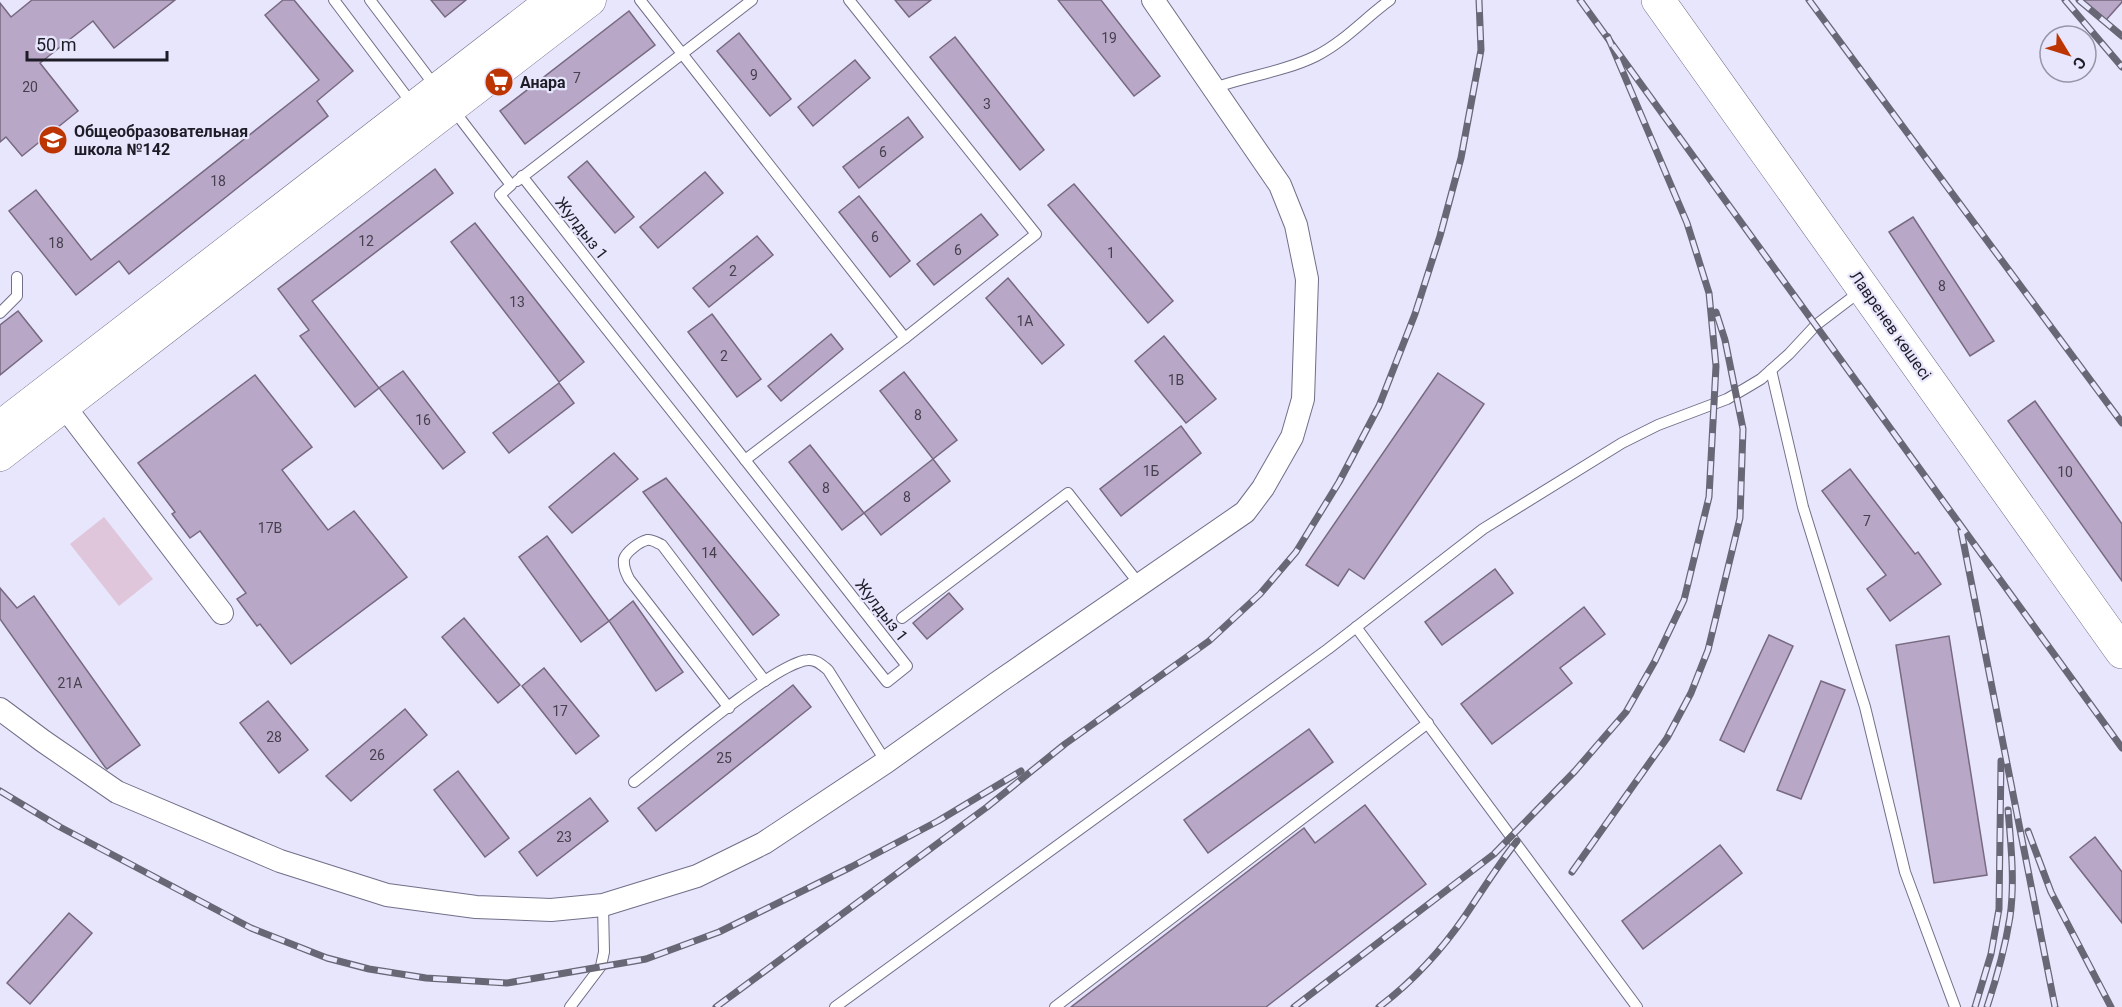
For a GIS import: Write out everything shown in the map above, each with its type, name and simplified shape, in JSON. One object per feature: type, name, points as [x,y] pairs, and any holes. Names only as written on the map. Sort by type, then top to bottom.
[{"type":"main road","name":"Лавренев көшесі","points":[[1658,0],[2122,652]]},
{"type":"street","points":[[0,455],[64,406],[433,107],[553,0]]},
{"type":"street","points":[[0,427],[433,107],[590,0]]},
{"type":"street","points":[[0,709],[117,792],[280,861],[398,897],[476,907],[551,910],[603,905],[697,876],[764,843],[886,762],[997,682],[1245,512],[1263,488],[1292,437],[1303,399],[1306,279],[1296,225],[1280,185],[1153,0]]},
{"type":"street","points":[[64,406],[222,613]]},
{"type":"lane","points":[[334,0],[433,107],[511,186],[752,0]]},
{"type":"lane","points":[[370,0],[433,107]]},
{"type":"lane","points":[[640,0],[905,338]]},
{"type":"lane","points":[[745,460],[1036,234],[849,0]]},
{"type":"lane","points":[[1214,88],[1243,78],[1285,69],[1318,55],[1358,28],[1387,1]]},
{"type":"lane","name":"Жулдыз 1","points":[[511,186],[500,195],[887,682],[907,666],[522,176]]},
{"type":"lane","points":[[0,313],[17,296],[18,277]]},
{"type":"lane","points":[[835,1007],[1356,627],[1483,529],[1622,443],[1658,425],[1727,399],[1761,379],[1816,325],[1864,288]]},
{"type":"lane","points":[[1771,370],[1803,507],[1865,707],[1905,872],[1955,1007]]},
{"type":"lane","points":[[902,618],[1068,493],[1140,586]]},
{"type":"lane","points":[[729,708],[629,579],[624,569],[624,559],[628,552],[646,540],[662,545],[765,681]]},
{"type":"lane","points":[[1356,627],[1637,1007]]},
{"type":"lane","points":[[634,782],[765,681],[794,664],[810,660],[820,663],[828,670],[886,762]]},
{"type":"lane","points":[[1055,1007],[1428,723]]},
{"type":"lane","points":[[570,1007],[601,966],[604,952],[603,905]]},
{"type":"shaded area","points":[[104,517],[153,579],[119,606],[70,544]]},
{"type":"building","points":[[32,0],[175,0],[114,48],[93,21],[40,63],[78,111],[22,156],[6,137],[0,142],[0,3],[11,17]]},
{"type":"building","points":[[283,0],[294,0],[353,71],[317,101],[328,116],[129,274],[119,261],[76,295],[9,211],[36,190],[91,260],[319,80],[265,15]]},
{"type":"building","points":[[431,0],[466,0],[445,17]]},
{"type":"building","points":[[895,0],[931,0],[909,17]]},
{"type":"building","points":[[1058,0],[1101,0],[1160,76],[1134,96]]},
{"type":"building","points":[[2083,0],[2122,0],[2122,2],[2106,20]]},
{"type":"building","points":[[629,11],[655,45],[525,144],[500,111]]},
{"type":"building","points":[[739,33],[791,99],[770,116],[717,51]]},
{"type":"building","points":[[955,37],[1044,150],[1020,170],[930,57]]},
{"type":"building","points":[[855,60],[870,78],[813,126],[798,107]]},
{"type":"building","points":[[908,117],[923,137],[859,188],[843,167]]},
{"type":"building","points":[[587,161],[634,217],[615,233],[568,177]]},
{"type":"building","points":[[435,169],[453,193],[312,301],[379,388],[355,407],[300,336],[309,330],[278,289]]},
{"type":"building","points":[[705,172],[723,193],[658,248],[640,227]]},
{"type":"building","points":[[1074,184],[1173,301],[1148,323],[1048,205]]},
{"type":"building","points":[[859,196],[910,261],[890,277],[839,212]]},
{"type":"building","points":[[981,214],[998,235],[934,285],[917,264]]},
{"type":"building","points":[[1913,217],[1994,341],[1970,356],[1889,232]]},
{"type":"building","points":[[475,223],[584,362],[559,382],[451,242]]},
{"type":"building","points":[[757,236],[773,255],[709,307],[693,288]]},
{"type":"building","points":[[1008,278],[1064,345],[1042,364],[986,298]]},
{"type":"building","points":[[18,311],[42,341],[0,375],[0,325]]},
{"type":"building","points":[[712,314],[761,379],[737,397],[688,332]]},
{"type":"building","points":[[831,334],[843,349],[781,401],[768,386]]},
{"type":"building","points":[[1164,336],[1216,399],[1186,423],[1135,361]]},
{"type":"building","points":[[403,371],[465,452],[443,469],[379,388]]},
{"type":"building","points":[[904,372],[957,440],[933,459],[880,391]]},
{"type":"building","points":[[1438,373],[1484,404],[1364,579],[1349,569],[1338,586],[1306,565]]},
{"type":"building","points":[[255,375],[312,447],[282,470],[328,530],[354,511],[407,577],[291,664],[260,624],[257,626],[237,599],[246,593],[200,531],[190,538],[172,514],[175,512],[138,463]]},
{"type":"building","points":[[559,383],[574,403],[509,453],[493,433]]},
{"type":"building","points":[[2035,401],[2122,524],[2122,581],[2008,421]]},
{"type":"building","points":[[1181,426],[1201,453],[1121,516],[1100,489]]},
{"type":"building","points":[[810,445],[864,513],[842,530],[789,462]]},
{"type":"building","points":[[614,453],[638,479],[572,533],[549,507]]},
{"type":"building","points":[[933,459],[950,481],[881,535],[864,513]]},
{"type":"building","points":[[1850,469],[1915,554],[1918,552],[1941,584],[1890,621],[1867,589],[1886,575],[1822,491]]},
{"type":"building","points":[[666,478],[779,615],[753,635],[643,492]]},
{"type":"building","points":[[547,536],[609,621],[581,642],[519,557]]},
{"type":"building","points":[[1495,569],[1513,593],[1442,645],[1425,622]]},
{"type":"building","points":[[0,588],[17,608],[34,596],[140,745],[107,769],[105,767],[0,619]]},
{"type":"building","points":[[949,593],[963,609],[927,639],[913,623]]},
{"type":"building","points":[[633,601],[683,672],[656,691],[609,621]]},
{"type":"building","points":[[1584,607],[1605,634],[1560,668],[1572,683],[1492,744],[1461,704]]},
{"type":"building","points":[[464,618],[520,685],[498,703],[442,637]]},
{"type":"building","points":[[1769,635],[1793,646],[1744,752],[1720,740]]},
{"type":"building","points":[[1949,636],[1987,875],[1934,883],[1896,645]]},
{"type":"building","points":[[544,668],[599,736],[576,754],[522,686]]},
{"type":"building","points":[[1821,681],[1845,690],[1801,799],[1777,790]]},
{"type":"building","points":[[793,685],[811,707],[656,831],[638,808]]},
{"type":"building","points":[[268,701],[308,750],[279,773],[240,723]]},
{"type":"building","points":[[405,709],[427,735],[351,801],[326,776]]},
{"type":"building","points":[[1309,729],[1333,762],[1208,853],[1184,820]]},
{"type":"building","points":[[458,771],[509,838],[485,857],[434,790]]},
{"type":"building","points":[[590,798],[608,821],[537,876],[519,852]]},
{"type":"building","points":[[1365,805],[1426,884],[1266,1007],[1071,1007],[1304,828],[1315,843]]},
{"type":"building","points":[[2095,837],[2122,872],[2122,923],[2070,857]]},
{"type":"building","points":[[1720,845],[1742,873],[1643,949],[1622,921]]},
{"type":"building","points":[[69,913],[92,933],[30,1004],[7,983]]},
{"type":"railway","points":[[716,1007],[987,807],[1065,744],[1209,641],[1260,594],[1296,552],[1339,482],[1379,406],[1415,314],[1440,236],[1461,158],[1481,50],[1479,0]]},
{"type":"railway","points":[[1580,0],[2122,748]]},
{"type":"railway","points":[[1809,0],[2122,423]]},
{"type":"railway","points":[[2065,0],[2122,67]]},
{"type":"railway","points":[[2079,0],[2122,36]]},
{"type":"railway","points":[[1294,1007],[1494,854],[1575,771],[1626,712],[1655,661],[1684,600],[1709,497],[1716,366],[1709,293],[1687,223],[1608,37]]},
{"type":"railway","points":[[1572,872],[1667,738],[1691,693],[1708,650],[1740,518],[1743,429],[1725,340],[1716,312]]},
{"type":"railway","points":[[1961,530],[2055,1007]]},
{"type":"railway","points":[[1975,1007],[1991,954],[1999,909],[2001,761]]},
{"type":"railway","points":[[0,791],[60,827],[251,928],[327,958],[369,969],[426,978],[507,983],[646,959],[719,932],[938,821],[1021,771]]},
{"type":"railway","points":[[1987,1007],[2003,951],[2011,904],[2012,864],[2008,810]]},
{"type":"railway","points":[[2028,831],[2051,892],[2111,1007]]},
{"type":"railway","points":[[1379,1007],[1414,976],[1446,941],[1517,841]]},
{"type":"place","name":"Анара","points":[[499,82]]},
{"type":"place","name":"Общеобразовательная школа №142","points":[[53,140]]}]
